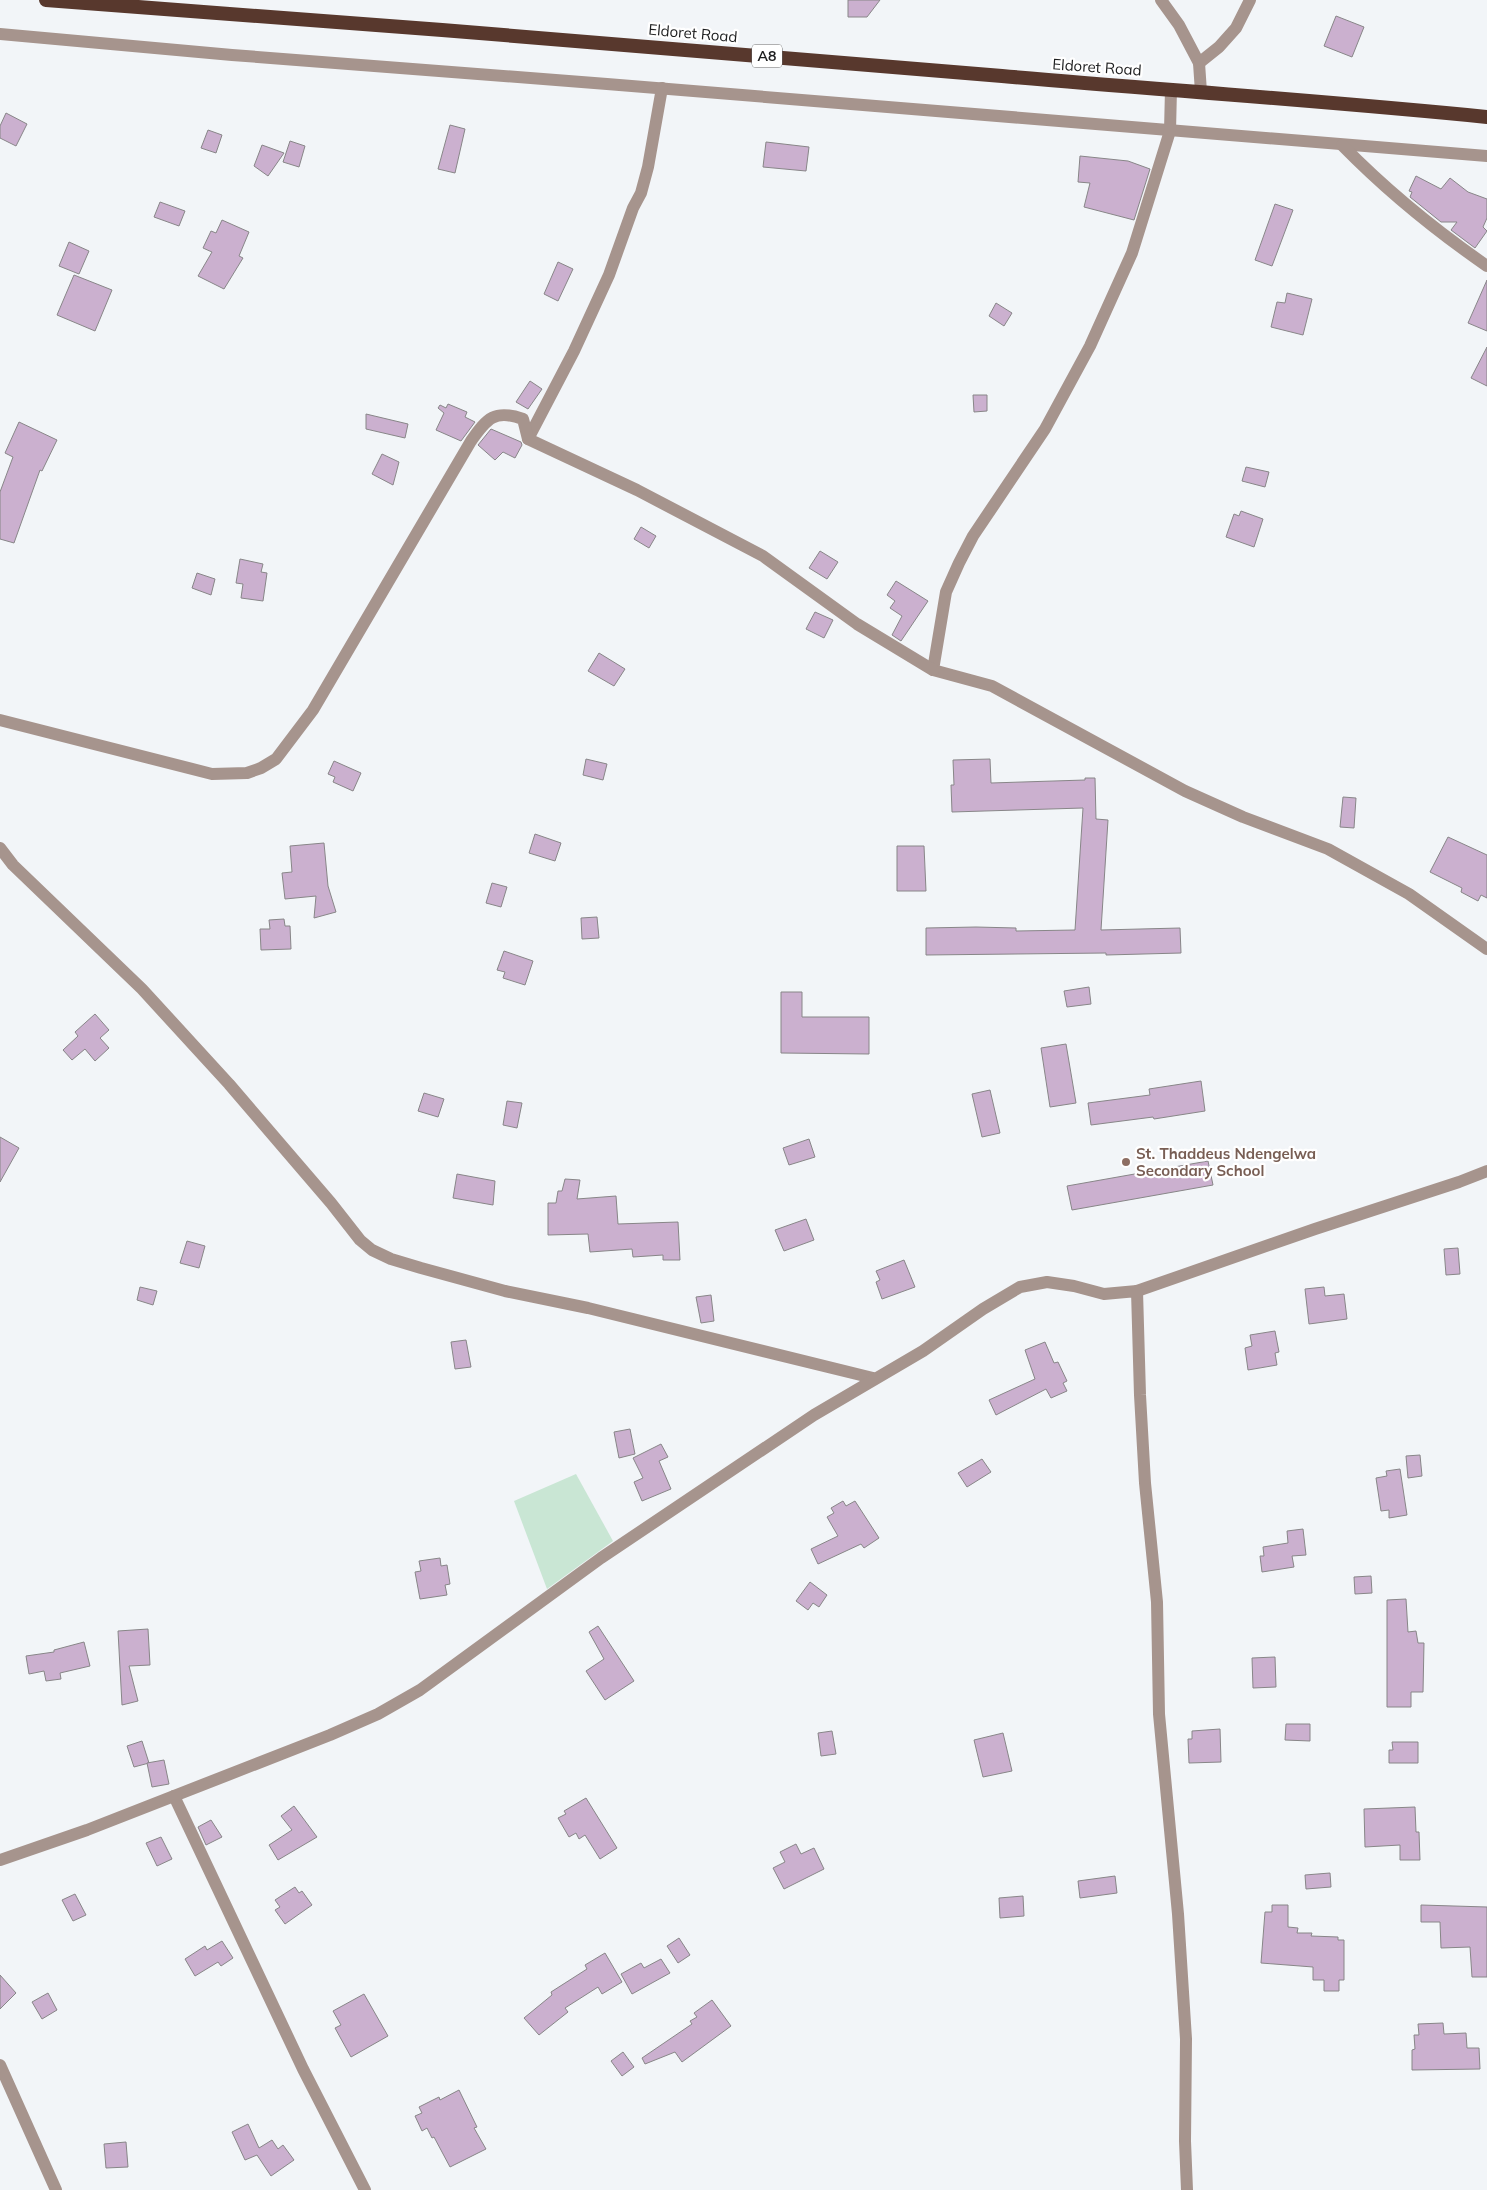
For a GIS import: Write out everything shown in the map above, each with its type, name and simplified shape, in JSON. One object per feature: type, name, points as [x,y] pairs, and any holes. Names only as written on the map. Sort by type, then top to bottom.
[{"type":"highway","name":"Eldoret Road","points":[[46,0],[420,27],[1487,117]]},
{"type":"street","points":[[1161,0],[1179,25],[1199,63],[1201,92]]},
{"type":"street","points":[[1199,63],[1219,47],[1236,28],[1250,0]]},
{"type":"street","points":[[0,34],[232,55],[662,88],[1342,146],[1487,156]]},
{"type":"street","points":[[528,439],[574,351],[612,267],[643,186],[662,88]]},
{"type":"street","points":[[933,670],[946,592],[955,570],[973,536],[1046,429],[1090,346],[1132,253],[1170,130],[1171,89]]},
{"type":"street","points":[[1342,146],[1422,219],[1487,266]]},
{"type":"street","points":[[0,720],[212,774],[248,773],[261,768],[276,759],[313,710],[480,428],[494,416],[510,414],[523,419],[528,439]]},
{"type":"street","points":[[528,439],[637,490],[764,556],[857,624],[933,670],[992,686],[1185,791],[1243,817],[1328,848],[1409,894],[1487,949]]},
{"type":"street","points":[[0,848],[13,865],[148,996],[229,1084],[331,1203],[360,1240],[372,1250],[391,1259],[505,1291],[588,1308],[874,1378]]},
{"type":"street","points":[[0,1860],[87,1830],[330,1735],[378,1714],[420,1690],[601,1558],[814,1414],[923,1351],[983,1309],[1020,1287],[1047,1282],[1074,1286],[1104,1294],[1137,1291],[1487,1171]]},
{"type":"street","points":[[1137,1291],[1144,1473],[1157,1602],[1158,1714],[1178,1914],[1186,2039],[1185,2141],[1188,2190]]},
{"type":"street","points":[[174,1796],[303,2069],[365,2190]]},
{"type":"street","points":[[0,2065],[56,2190]]},
{"type":"green space","points":[[576,1474],[613,1541],[547,1589],[514,1501]]},
{"type":"building","points":[[848,0],[880,0],[867,17],[848,17]]},
{"type":"building","points":[[1336,16],[1364,27],[1352,57],[1324,46]]},
{"type":"building","points":[[6,113],[27,124],[16,146],[0,138],[0,126]]},
{"type":"building","points":[[450,125],[465,129],[455,173],[438,169]]},
{"type":"building","points":[[208,130],[222,135],[216,153],[201,148]]},
{"type":"building","points":[[290,141],[305,146],[299,167],[283,162]]},
{"type":"building","points":[[766,142],[809,147],[806,171],[763,167]]},
{"type":"building","points":[[262,145],[284,153],[268,176],[254,166]]},
{"type":"building","points":[[1080,156],[1128,161],[1150,169],[1134,220],[1084,207],[1090,183],[1078,182]]},
{"type":"building","points":[[1416,176],[1441,189],[1450,178],[1468,192],[1487,199],[1487,218],[1483,227],[1487,231],[1475,248],[1451,230],[1457,222],[1441,222],[1410,197],[1412,192],[1409,191]]},
{"type":"building","points":[[160,202],[185,211],[179,226],[154,217]]},
{"type":"building","points":[[1275,204],[1293,210],[1272,266],[1255,260]]},
{"type":"building","points":[[222,220],[249,232],[239,256],[243,258],[224,289],[198,276],[212,252],[203,248],[211,231],[216,233]]},
{"type":"building","points":[[69,242],[89,251],[79,274],[59,266]]},
{"type":"building","points":[[558,262],[573,269],[558,301],[544,294]]},
{"type":"building","points":[[74,275],[112,290],[95,331],[57,315]]},
{"type":"building","points":[[1487,280],[1487,331],[1468,323]]},
{"type":"building","points":[[1287,293],[1312,299],[1303,335],[1271,327],[1277,302],[1285,303]]},
{"type":"building","points":[[996,303],[1012,313],[1004,326],[989,316]]},
{"type":"building","points":[[1487,347],[1487,386],[1471,378]]},
{"type":"building","points":[[530,381],[542,389],[528,409],[516,402]]},
{"type":"building","points":[[973,395],[987,395],[987,411],[974,412]]},
{"type":"building","points":[[448,404],[467,412],[465,417],[475,422],[461,441],[436,430],[444,413],[438,408],[440,405],[446,408]]},
{"type":"building","points":[[366,414],[408,424],[405,438],[366,429]]},
{"type":"building","points":[[19,422],[57,440],[42,471],[40,470],[14,543],[0,539],[0,492],[13,457],[5,453]]},
{"type":"building","points":[[491,429],[521,442],[522,445],[515,458],[503,452],[495,460],[478,445]]},
{"type":"building","points":[[382,454],[399,462],[393,485],[372,474]]},
{"type":"building","points":[[1246,467],[1269,472],[1265,487],[1242,481]]},
{"type":"building","points":[[1241,511],[1263,519],[1254,547],[1226,537],[1234,514],[1239,516]]},
{"type":"building","points":[[641,527],[656,536],[649,548],[634,539]]},
{"type":"building","points":[[820,551],[838,562],[827,579],[809,568]]},
{"type":"building","points":[[240,559],[263,564],[261,572],[267,573],[263,601],[241,598],[243,584],[236,583]]},
{"type":"building","points":[[197,573],[215,579],[211,595],[192,588]]},
{"type":"building","points":[[896,581],[928,601],[901,641],[892,635],[902,616],[890,608],[895,601],[887,595]]},
{"type":"building","points":[[815,612],[833,620],[824,638],[806,629]]},
{"type":"building","points":[[599,653],[625,669],[614,686],[588,671]]},
{"type":"building","points":[[586,759],[607,764],[603,780],[583,775]]},
{"type":"building","points":[[990,759],[991,783],[1085,780],[1085,778],[1095,778],[1096,819],[1108,820],[1101,930],[1180,928],[1181,953],[926,955],[926,928],[1016,928],[1016,931],[1075,930],[1083,808],[952,812],[951,785],[954,785],[953,760]]},
{"type":"building","points":[[334,761],[361,773],[353,791],[333,782],[335,777],[328,774]]},
{"type":"building","points":[[1343,797],[1356,798],[1354,828],[1340,827]]},
{"type":"building","points":[[535,834],[561,843],[555,861],[529,853]]},
{"type":"building","points":[[1448,837],[1487,855],[1487,898],[1481,895],[1478,901],[1461,892],[1462,888],[1430,872]]},
{"type":"building","points":[[324,843],[328,886],[336,912],[314,918],[316,896],[285,899],[282,873],[292,872],[290,846]]},
{"type":"building","points":[[897,846],[924,846],[926,891],[897,891]]},
{"type":"building","points":[[492,883],[507,887],[501,907],[486,903]]},
{"type":"building","points":[[597,917],[599,938],[582,939],[581,918]]},
{"type":"building","points":[[284,919],[285,926],[290,926],[291,949],[261,950],[260,929],[270,929],[269,920]]},
{"type":"building","points":[[504,951],[533,961],[525,985],[503,978],[505,972],[497,970]]},
{"type":"building","points":[[1089,987],[1091,1004],[1067,1007],[1064,991]]},
{"type":"building","points":[[781,992],[802,992],[802,1017],[869,1017],[869,1054],[781,1053]]},
{"type":"building","points":[[95,1014],[109,1030],[100,1038],[109,1048],[95,1061],[85,1049],[72,1060],[63,1050],[78,1036],[75,1032]]},
{"type":"building","points":[[1066,1044],[1076,1103],[1050,1107],[1041,1048]]},
{"type":"building","points":[[1201,1081],[1205,1111],[1154,1119],[1153,1117],[1091,1125],[1088,1103],[1150,1095],[1149,1089]]},
{"type":"building","points":[[990,1090],[1000,1133],[982,1137],[972,1094]]},
{"type":"building","points":[[424,1093],[444,1099],[438,1117],[418,1111]]},
{"type":"building","points":[[507,1101],[522,1103],[517,1128],[503,1125]]},
{"type":"building","points":[[0,1137],[19,1148],[0,1182]]},
{"type":"building","points":[[809,1139],[815,1157],[789,1165],[783,1148]]},
{"type":"building","points":[[1208,1161],[1213,1185],[1072,1210],[1067,1186]]},
{"type":"building","points":[[457,1174],[495,1181],[493,1205],[453,1198]]},
{"type":"building","points":[[565,1179],[580,1180],[577,1199],[616,1196],[618,1224],[678,1222],[680,1260],[663,1260],[663,1255],[633,1257],[632,1249],[590,1252],[588,1234],[548,1235],[548,1203],[556,1203],[558,1191],[562,1191]]},
{"type":"building","points":[[806,1219],[814,1240],[784,1251],[775,1230]]},
{"type":"building","points":[[187,1241],[205,1246],[199,1268],[180,1263]]},
{"type":"building","points":[[1458,1248],[1460,1274],[1446,1275],[1444,1249]]},
{"type":"building","points":[[904,1260],[915,1287],[882,1299],[876,1282],[880,1280],[876,1271]]},
{"type":"building","points":[[140,1287],[157,1291],[153,1305],[137,1300]]},
{"type":"building","points":[[1324,1287],[1325,1296],[1344,1294],[1347,1319],[1309,1324],[1305,1289]]},
{"type":"building","points":[[711,1295],[714,1321],[701,1323],[696,1297]]},
{"type":"building","points":[[1275,1331],[1279,1352],[1275,1353],[1277,1365],[1248,1370],[1245,1348],[1252,1346],[1250,1335]]},
{"type":"building","points":[[466,1340],[471,1367],[455,1369],[451,1342]]},
{"type":"building","points":[[1045,1342],[1054,1363],[1058,1362],[1067,1381],[1063,1383],[1067,1391],[1051,1398],[1046,1389],[996,1415],[989,1400],[1035,1379],[1025,1350]]},
{"type":"building","points":[[630,1429],[635,1454],[619,1458],[614,1432]]},
{"type":"building","points":[[661,1444],[668,1457],[659,1461],[671,1489],[642,1501],[634,1482],[643,1478],[633,1458]]},
{"type":"building","points":[[1420,1455],[1422,1476],[1408,1478],[1406,1456]]},
{"type":"building","points":[[982,1459],[991,1472],[967,1487],[958,1473]]},
{"type":"building","points":[[1400,1469],[1407,1515],[1389,1518],[1389,1510],[1381,1511],[1376,1478],[1387,1476],[1386,1471]]},
{"type":"building","points":[[843,1501],[846,1506],[855,1501],[879,1538],[864,1548],[861,1544],[818,1564],[811,1549],[838,1536],[827,1517],[834,1513],[831,1508]]},
{"type":"building","points":[[1303,1529],[1306,1555],[1292,1556],[1294,1567],[1262,1572],[1260,1556],[1264,1556],[1263,1547],[1288,1543],[1287,1531]]},
{"type":"building","points":[[440,1558],[441,1566],[447,1565],[450,1584],[445,1585],[447,1595],[420,1599],[415,1572],[421,1571],[419,1561]]},
{"type":"building","points":[[1371,1576],[1372,1593],[1355,1594],[1354,1577]]},
{"type":"building","points":[[810,1582],[827,1595],[819,1607],[813,1603],[808,1610],[796,1601]]},
{"type":"building","points":[[1406,1599],[1408,1632],[1416,1631],[1418,1643],[1424,1643],[1423,1692],[1411,1692],[1411,1707],[1387,1707],[1387,1600]]},
{"type":"building","points":[[598,1626],[634,1681],[605,1700],[586,1671],[604,1659],[589,1632]]},
{"type":"building","points":[[148,1629],[150,1665],[129,1666],[138,1701],[122,1705],[118,1631]]},
{"type":"building","points":[[84,1642],[90,1666],[60,1673],[61,1679],[46,1681],[44,1671],[29,1674],[26,1656],[54,1652],[54,1650]]},
{"type":"building","points":[[1275,1657],[1276,1687],[1253,1688],[1252,1658]]},
{"type":"building","points":[[1286,1724],[1310,1724],[1310,1741],[1285,1740]]},
{"type":"building","points":[[1220,1729],[1221,1762],[1189,1763],[1188,1739],[1192,1739],[1192,1731]]},
{"type":"building","points":[[832,1731],[836,1754],[821,1756],[818,1733]]},
{"type":"building","points":[[1003,1733],[1012,1771],[983,1777],[974,1740]]},
{"type":"building","points":[[142,1741],[149,1763],[134,1767],[127,1746]]},
{"type":"building","points":[[1392,1742],[1418,1742],[1418,1763],[1389,1763],[1389,1750],[1393,1750]]},
{"type":"building","points":[[164,1760],[169,1784],[152,1787],[147,1763]]},
{"type":"building","points":[[586,1798],[617,1848],[600,1859],[585,1835],[579,1839],[576,1833],[569,1837],[558,1818],[566,1814],[564,1811]]},
{"type":"building","points":[[294,1806],[317,1837],[278,1860],[269,1845],[292,1830],[281,1816]]},
{"type":"building","points":[[1415,1807],[1416,1832],[1419,1832],[1420,1860],[1400,1860],[1400,1845],[1365,1847],[1364,1809]]},
{"type":"building","points":[[211,1820],[222,1837],[206,1845],[198,1827]]},
{"type":"building","points":[[161,1837],[172,1859],[157,1866],[146,1843]]},
{"type":"building","points":[[796,1844],[801,1854],[814,1848],[824,1869],[784,1889],[773,1868],[785,1862],[780,1852]]},
{"type":"building","points":[[1330,1873],[1331,1887],[1306,1889],[1305,1875]]},
{"type":"building","points":[[1115,1876],[1117,1893],[1080,1898],[1078,1881]]},
{"type":"building","points":[[295,1887],[299,1893],[302,1891],[312,1905],[285,1924],[275,1910],[280,1907],[275,1900]]},
{"type":"building","points":[[75,1894],[86,1915],[73,1921],[62,1900]]},
{"type":"building","points":[[1023,1896],[1024,1916],[1000,1918],[999,1898]]},
{"type":"building","points":[[1272,1905],[1288,1905],[1288,1927],[1298,1928],[1297,1933],[1312,1933],[1311,1936],[1338,1937],[1338,1940],[1344,1940],[1344,1980],[1339,1980],[1339,1991],[1324,1991],[1324,1980],[1313,1980],[1313,1967],[1261,1963],[1265,1912],[1272,1912]]},
{"type":"building","points":[[1421,1905],[1487,1907],[1487,1977],[1472,1977],[1470,1947],[1441,1948],[1440,1922],[1421,1922]]},
{"type":"building","points":[[679,1938],[690,1955],[678,1963],[667,1946]]},
{"type":"building","points":[[222,1941],[233,1958],[221,1966],[218,1962],[195,1976],[185,1959],[205,1946],[207,1950]]},
{"type":"building","points":[[605,1953],[622,1982],[602,1994],[598,1987],[565,2008],[568,2012],[539,2035],[524,2018],[552,1995],[551,1992],[587,1969],[585,1965]]},
{"type":"building","points":[[661,1959],[670,1973],[632,1994],[621,1974],[641,1963],[644,1968]]},
{"type":"building","points":[[0,1975],[16,1993],[0,2009]]},
{"type":"building","points":[[48,1993],[57,2010],[42,2019],[32,2002]]},
{"type":"building","points":[[364,1994],[388,2036],[351,2057],[335,2028],[341,2025],[333,2011]]},
{"type":"building","points":[[712,2000],[731,2026],[682,2062],[675,2052],[645,2064],[642,2058],[692,2024],[690,2021],[697,2017],[694,2013]]},
{"type":"building","points":[[1443,2023],[1444,2034],[1466,2033],[1467,2048],[1479,2048],[1480,2069],[1412,2070],[1412,2050],[1415,2049],[1414,2035],[1419,2035],[1418,2024]]},
{"type":"building","points":[[623,2052],[634,2067],[622,2076],[611,2061]]},
{"type":"building","points":[[459,2090],[477,2127],[474,2128],[486,2149],[450,2167],[434,2137],[432,2138],[427,2128],[422,2131],[415,2116],[422,2113],[419,2107],[439,2097],[440,2100]]},
{"type":"building","points":[[248,2124],[259,2148],[272,2140],[278,2149],[283,2145],[294,2160],[271,2176],[257,2155],[245,2160],[232,2132]]},
{"type":"building","points":[[126,2142],[128,2167],[106,2168],[104,2144]]},
{"type":"place","name":"St. Thaddeus Ndengelwa Secondary School","points":[[1126,1162]]}]
